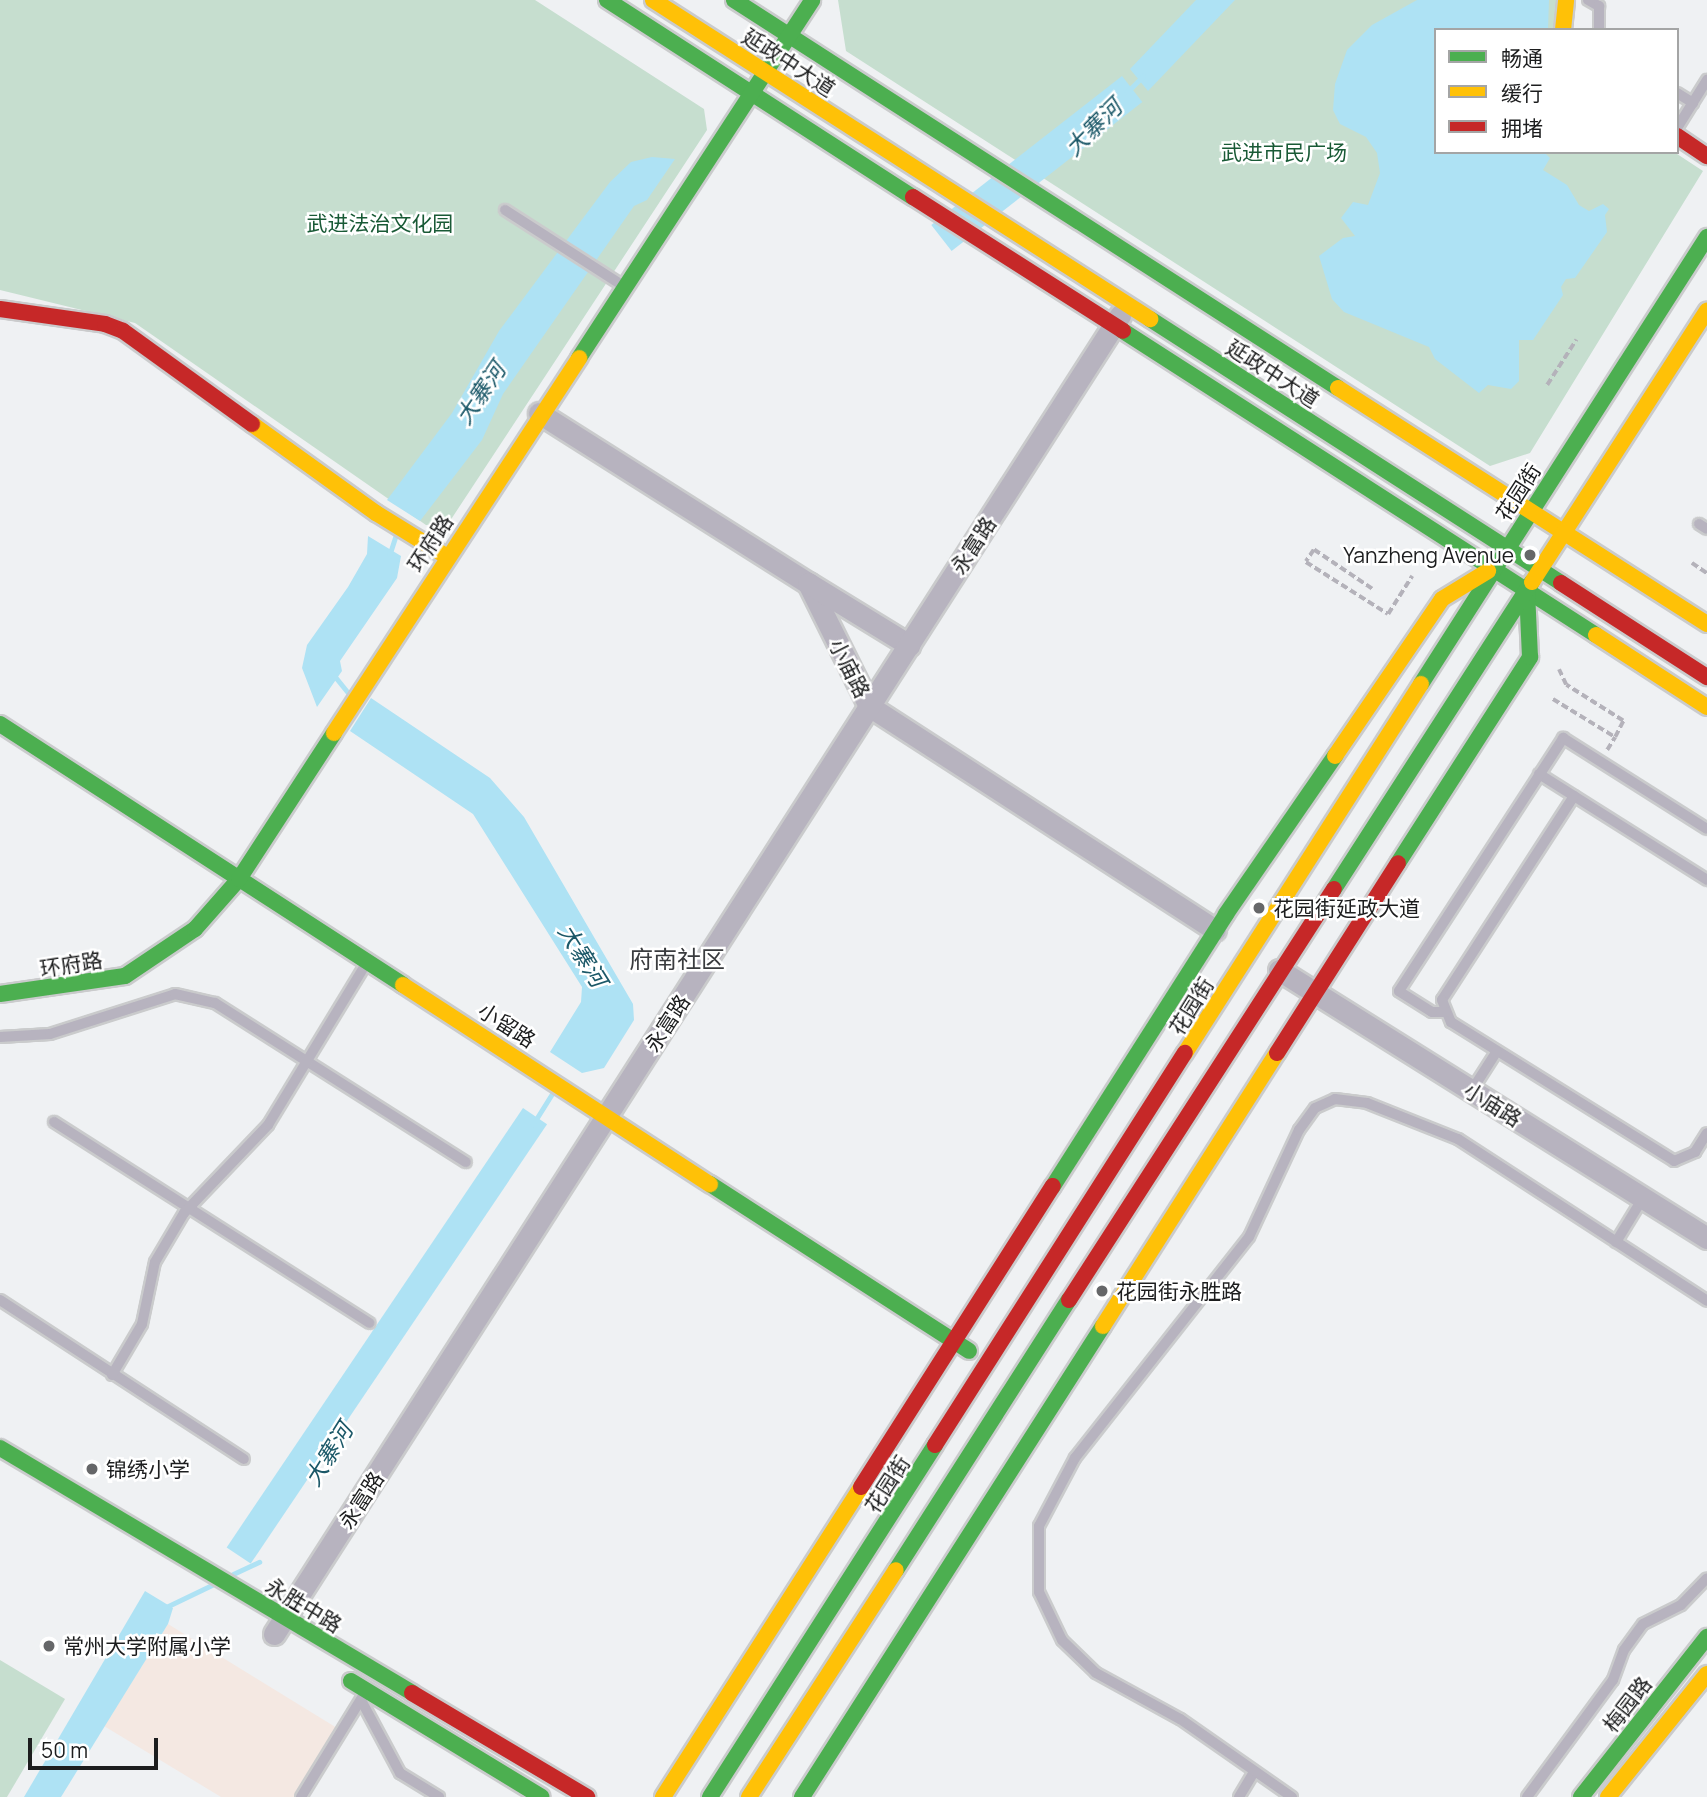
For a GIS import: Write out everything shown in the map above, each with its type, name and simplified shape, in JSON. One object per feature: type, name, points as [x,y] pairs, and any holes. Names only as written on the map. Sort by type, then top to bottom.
[{"type":"street","points":[[607,0],[1494,567],[1707,707]]},
{"type":"street","name":"延政中大道","points":[[653,0],[768,64],[978,199],[1549,555]]},
{"type":"street","name":"延政中大道","points":[[684,0],[768,64]]},
{"type":"street","points":[[734,0],[1707,624]]},
{"type":"street","name":"环府路","points":[[0,994],[57,989],[125,976],[195,929],[240,877],[748,91],[812,0]]},
{"type":"street","points":[[1563,28],[1566,0]]},
{"type":"street","points":[[1679,137],[1707,156]]},
{"type":"street","name":"延政中大道","points":[[1023,227],[1126,304],[1539,569]]},
{"type":"street","name":"花园街","points":[[710,1797],[1707,237]]},
{"type":"street","name":"永富路","points":[[276,1630],[1126,304]]},
{"type":"street","points":[[0,309],[105,324],[123,331],[376,513],[446,556]]},
{"type":"street","points":[[749,1797],[1020,1382],[1279,970],[1707,310]]},
{"type":"street","points":[[539,414],[909,645]]},
{"type":"street","points":[[1549,555],[1707,656]]},
{"type":"street","points":[[663,1797],[1215,930],[1442,600],[1494,567]]},
{"type":"street","points":[[1539,569],[1707,677]]},
{"type":"street","name":"小庙路","points":[[808,583],[870,706],[1215,930]]},
{"type":"street","points":[[802,1797],[1530,657],[1527,590]]},
{"type":"street","name":"小留路","points":[[0,724],[369,960],[989,1364]]},
{"type":"street","name":"小庙路","points":[[1279,970],[1707,1238]]},
{"type":"street","name":"永胜中路","points":[[0,1448],[231,1585],[276,1630],[587,1797]]},
{"type":"street","name":"梅园路","points":[[1581,1797],[1707,1637]]},
{"type":"street","points":[[332,1670],[364,1696],[542,1797]]},
{"type":"street","name":"梅园路","points":[[1608,1797],[1707,1674]]},
{"type":"lane","points":[[1588,0],[1599,6],[1599,28]]},
{"type":"lane","points":[[1679,125],[1707,80]]},
{"type":"lane","points":[[1679,94],[1693,103]]},
{"type":"lane","points":[[505,210],[596,271],[622,285]]},
{"type":"lane","points":[[1446,1012],[1432,1012],[1399,991],[1563,738],[1707,829]]},
{"type":"lane","points":[[1539,774],[1707,880]]},
{"type":"lane","points":[[1574,796],[1441,1000],[1451,1022],[1674,1161],[1695,1152],[1707,1133]]},
{"type":"lane","points":[[112,1375],[142,1324],[155,1262],[189,1208],[268,1125],[369,960]]},
{"type":"lane","points":[[0,1037],[50,1034],[175,994],[215,1003],[466,1162]]},
{"type":"lane","points":[[1472,1090],[1497,1051]]},
{"type":"lane","points":[[1292,1797],[1180,1719],[1096,1673],[1062,1640],[1039,1592],[1040,1527],[1075,1458],[1250,1237],[1299,1130],[1315,1108],[1335,1099],[1367,1103],[1458,1139],[1707,1301]]},
{"type":"lane","points":[[54,1122],[369,1323]]},
{"type":"lane","points":[[1616,1242],[1643,1198]]},
{"type":"lane","points":[[0,1300],[244,1459]]},
{"type":"lane","points":[[1527,1797],[1613,1680],[1624,1650],[1643,1624],[1681,1605],[1707,1578]]},
{"type":"lane","points":[[364,1696],[400,1773],[439,1797]]},
{"type":"lane","points":[[301,1797],[364,1696]]},
{"type":"lane","points":[[1239,1797],[1254,1772]]},
{"type":"path","points":[[1547,385],[1576,340]]},
{"type":"path","points":[[1372,589],[1314,550],[1306,562],[1388,614],[1412,576]]},
{"type":"path","points":[[1692,563],[1707,573]]},
{"type":"path","points":[[1553,699],[1615,737],[1623,721],[1566,685],[1559,670]]},
{"type":"shaded area","points":[[168,1624],[337,1728],[295,1797],[221,1797],[104,1726]]},
{"type":"green space","name":"武进法治文化园","points":[[0,0],[535,0],[704,109],[707,130],[448,524],[426,525],[135,323],[0,290]]},
{"type":"green space","name":"武进市民广场","points":[[838,0],[1560,0],[1560,28],[1434,28],[1434,154],[1677,154],[1703,171],[1530,453],[1490,466],[846,51]]},
{"type":"green space","points":[[0,1660],[65,1699],[7,1797],[0,1797]]},
{"type":"water","points":[[1196,0],[1235,0],[1148,91],[1130,69]]},
{"type":"water","points":[[1417,0],[1549,0],[1548,28],[1434,28],[1434,154],[1546,154],[1550,158],[1543,170],[1567,185],[1579,205],[1589,211],[1603,204],[1609,209],[1605,215],[1607,232],[1575,278],[1566,279],[1561,287],[1563,295],[1533,340],[1519,340],[1519,381],[1511,389],[1488,385],[1479,393],[1435,359],[1429,347],[1344,312],[1332,299],[1319,256],[1343,238],[1355,236],[1341,218],[1353,202],[1368,205],[1380,173],[1377,153],[1366,137],[1340,124],[1333,110],[1335,84],[1347,50],[1372,25]]},
{"type":"water","points":[[1122,76],[1142,102],[952,251],[931,225]]},
{"type":"water","points":[[652,157],[675,159],[647,200],[634,206],[503,394],[482,440],[420,521],[387,500],[452,413],[499,331],[610,182],[631,162]]},
{"type":"water","points":[[368,536],[401,556],[397,578],[340,661],[342,671],[317,707],[302,668],[307,645],[348,587],[367,554]]},
{"type":"water","points":[[371,698],[490,778],[524,817],[633,1004],[634,1020],[604,1068],[582,1073],[550,1052],[581,1002],[582,987],[473,814],[350,731]]},
{"type":"water","points":[[523,1108],[547,1124],[251,1564],[227,1547]]},
{"type":"water","points":[[145,1591],[173,1608],[168,1624],[61,1797],[24,1797]]},
{"type":"waterway","name":"大寨河","points":[[1127,92],[1143,76]]},
{"type":"waterway","name":"大寨河","points":[[389,556],[396,535]]},
{"type":"waterway","name":"大寨河","points":[[332,673],[348,693]]},
{"type":"waterway","name":"大寨河","points":[[533,1124],[552,1093]]},
{"type":"waterway","name":"大寨河","points":[[233,1574],[259,1562]]},
{"type":"waterway","name":"大寨河","points":[[164,1608],[212,1585]]},
{"type":"traffic: fast","points":[[607,0],[913,197]]},
{"type":"traffic: fast","points":[[734,0],[1338,388]]},
{"type":"traffic: fast","points":[[579,358],[812,0]]},
{"type":"traffic: fast","points":[[1421,684],[1707,237]]},
{"type":"traffic: fast","points":[[1150,319],[1561,583]]},
{"type":"traffic: fast","points":[[1123,331],[1596,635]]},
{"type":"traffic: fast","points":[[1334,889],[1532,582]]},
{"type":"traffic: fast","points":[[1398,863],[1530,657],[1527,590]]},
{"type":"traffic: fast","points":[[0,724],[403,985]]},
{"type":"traffic: fast","points":[[0,994],[125,976],[195,929],[239,879],[334,733]]},
{"type":"traffic: fast","points":[[1053,1186],[1226,914],[1335,756]]},
{"type":"traffic: fast","points":[[710,1184],[969,1351]]},
{"type":"traffic: fast","points":[[896,1570],[1069,1300]]},
{"type":"traffic: fast","points":[[802,1797],[1103,1326]]},
{"type":"traffic: fast","points":[[710,1797],[935,1445]]},
{"type":"traffic: fast","points":[[0,1448],[412,1693]]},
{"type":"traffic: fast","points":[[1581,1797],[1707,1637]]},
{"type":"traffic: fast","points":[[351,1681],[542,1797]]},
{"type":"traffic: slow","points":[[653,0],[1150,319]]},
{"type":"traffic: slow","points":[[1563,28],[1566,0]]},
{"type":"traffic: slow","points":[[1532,582],[1707,310]]},
{"type":"traffic: slow","points":[[334,733],[579,358]]},
{"type":"traffic: slow","points":[[1338,388],[1707,624]]},
{"type":"traffic: slow","points":[[252,424],[376,513],[446,556]]},
{"type":"traffic: slow","points":[[1335,756],[1442,599],[1488,571]]},
{"type":"traffic: slow","points":[[1596,635],[1707,707]]},
{"type":"traffic: slow","points":[[1185,1053],[1421,684]]},
{"type":"traffic: slow","points":[[403,985],[710,1184]]},
{"type":"traffic: slow","points":[[1103,1326],[1277,1053]]},
{"type":"traffic: slow","points":[[663,1797],[861,1487]]},
{"type":"traffic: slow","points":[[749,1797],[896,1570]]},
{"type":"traffic: slow","points":[[1608,1797],[1707,1674]]},
{"type":"traffic: jam","points":[[1679,137],[1707,156]]},
{"type":"traffic: jam","points":[[913,197],[1123,331]]},
{"type":"traffic: jam","points":[[0,309],[105,324],[123,331],[252,424]]},
{"type":"traffic: jam","points":[[1561,583],[1707,677]]},
{"type":"traffic: jam","points":[[1277,1053],[1398,863]]},
{"type":"traffic: jam","points":[[1069,1300],[1334,889]]},
{"type":"traffic: jam","points":[[935,1445],[1185,1053]]},
{"type":"traffic: jam","points":[[861,1487],[1053,1186]]},
{"type":"traffic: jam","points":[[412,1693],[587,1797]]},
{"type":"place","name":"Yanzheng Avenue","points":[[1530,555]]},
{"type":"place","name":"花园街延政大道","points":[[1259,908]]},
{"type":"place","name":"花园街永胜路","points":[[1102,1291]]},
{"type":"place","name":"锦绣小学","points":[[92,1469]]},
{"type":"place","name":"常州大学附属小学","points":[[49,1646]]},
{"type":"district","name":"府南社区","points":[[677,959]]}]
